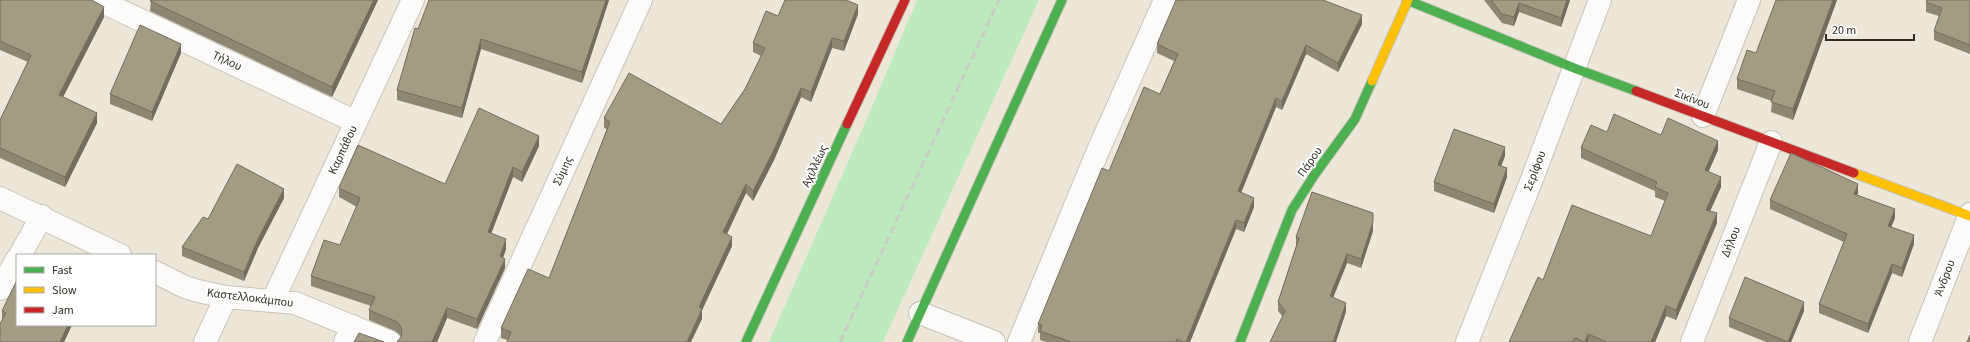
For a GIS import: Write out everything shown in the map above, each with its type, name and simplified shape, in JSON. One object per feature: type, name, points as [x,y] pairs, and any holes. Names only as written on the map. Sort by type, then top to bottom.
[{"type":"street","name":"Τήλου","points":[[98,0],[356,122]]},
{"type":"street","name":"Καρπάθου","points":[[273,300],[413,0]]},
{"type":"street","name":"Σύμης","points":[[485,342],[641,0]]},
{"type":"street","name":"Αχιλλέως","points":[[746,342],[905,0]]},
{"type":"street","points":[[907,342],[1062,0]]},
{"type":"street","points":[[1020,342],[1097,153],[1164,0]]},
{"type":"street","name":"Σικίνου","points":[[1408,0],[1574,68],[1970,215]]},
{"type":"street","name":"Πάρου","points":[[1240,342],[1292,210],[1315,174],[1355,119],[1408,0]]},
{"type":"street","name":"Σερίφου","points":[[1467,342],[1600,0]]},
{"type":"street","points":[[1703,116],[1749,0]]},
{"type":"street","name":"Δήλου","points":[[1692,342],[1771,142]]},
{"type":"street","points":[[0,198],[42,216],[118,254]]},
{"type":"street","name":"Άνδρου","points":[[1920,342],[1970,215]]},
{"type":"street","points":[[21,254],[42,216]]},
{"type":"street","points":[[0,289],[16,261]]},
{"type":"street","name":"Καστελλοκάμπου","points":[[156,272],[185,287],[226,297],[295,303],[349,334],[390,342]]},
{"type":"street","points":[[205,342],[226,297]]},
{"type":"street","points":[[920,313],[994,342]]},
{"type":"green space","points":[[917,0],[1039,0],[883,342],[769,342],[869,114]]},
{"type":"building","points":[[0,0],[92,0],[104,7],[59,95],[97,113],[65,177],[0,148],[0,120],[31,55],[0,41]]},
{"type":"building","points":[[374,0],[332,87],[150,1]]},
{"type":"building","points":[[429,0],[606,0],[582,72],[481,39],[462,108],[397,90],[415,28],[418,29]]},
{"type":"building","points":[[785,0],[846,0],[858,5],[844,41],[832,38],[811,92],[801,88],[774,150],[753,191],[746,184],[723,232],[732,237],[699,307],[702,309],[687,342],[507,342],[511,332],[501,328],[528,269],[549,278],[610,122],[604,118],[629,73],[721,124],[745,89],[765,48],[753,43],[766,11],[778,16]]},
{"type":"building","points":[[1176,0],[1323,0],[1362,15],[1338,63],[1306,45],[1282,101],[1276,98],[1238,191],[1254,198],[1244,223],[1236,220],[1186,342],[1177,339],[1176,342],[1071,342],[1040,331],[1042,325],[1038,324],[1102,168],[1109,171],[1144,87],[1160,94],[1178,54],[1157,44]]},
{"type":"building","points":[[1491,0],[1567,0],[1561,18],[1519,3],[1514,17],[1502,14]]},
{"type":"building","points":[[1776,0],[1833,0],[1793,109],[1771,102],[1775,91],[1737,79],[1747,50],[1756,53]]},
{"type":"building","points":[[1927,0],[1970,0],[1970,45],[1934,31],[1942,8],[1926,2]]},
{"type":"building","points":[[140,25],[181,44],[152,112],[110,94]]},
{"type":"building","points":[[479,108],[539,136],[522,172],[513,167],[488,232],[506,239],[500,256],[505,259],[477,319],[447,308],[432,342],[397,342],[401,337],[402,331],[400,325],[395,321],[369,310],[375,297],[311,276],[324,240],[340,245],[360,198],[339,188],[358,145],[445,184]]},
{"type":"building","points":[[1614,114],[1661,135],[1668,118],[1718,141],[1705,170],[1721,177],[1706,210],[1717,213],[1676,310],[1666,306],[1651,342],[1607,342],[1588,334],[1585,342],[1575,338],[1573,342],[1509,342],[1538,277],[1543,280],[1572,205],[1651,236],[1668,193],[1655,187],[1657,182],[1581,148],[1591,125],[1607,132]]},
{"type":"building","points":[[1454,129],[1505,147],[1498,165],[1507,168],[1494,204],[1434,182]]},
{"type":"building","points":[[1791,153],[1858,184],[1854,194],[1895,209],[1888,226],[1914,235],[1902,268],[1892,264],[1868,324],[1819,304],[1847,234],[1770,200]]},
{"type":"building","points":[[237,164],[284,189],[258,239],[244,272],[182,247],[203,217],[208,219]]},
{"type":"building","points":[[1312,192],[1373,213],[1373,222],[1361,259],[1347,254],[1330,296],[1346,303],[1333,342],[1270,342],[1285,311],[1278,302],[1299,238],[1296,237]]},
{"type":"building","points":[[1745,277],[1804,302],[1788,342],[1729,318]]},
{"type":"building","points":[[16,282],[16,326],[68,326],[60,342],[0,342],[0,324],[6,313],[2,311]]},
{"type":"building","points":[[359,333],[384,342],[354,342]]},
{"type":"building","points":[[1970,335],[1970,342],[1967,342]]},
{"type":"railway","points":[[840,342],[999,0]]},
{"type":"traffic: fast","points":[[907,342],[1062,0]]},
{"type":"traffic: fast","points":[[1407,0],[1574,68],[1636,91]]},
{"type":"traffic: fast","points":[[1240,342],[1292,210],[1315,174],[1355,119],[1372,81]]},
{"type":"traffic: fast","points":[[746,342],[847,124]]},
{"type":"traffic: slow","points":[[1372,81],[1408,0]]},
{"type":"traffic: slow","points":[[1854,173],[1970,216]]},
{"type":"traffic: jam","points":[[847,124],[905,0]]},
{"type":"traffic: jam","points":[[1636,91],[1854,173]]}]
